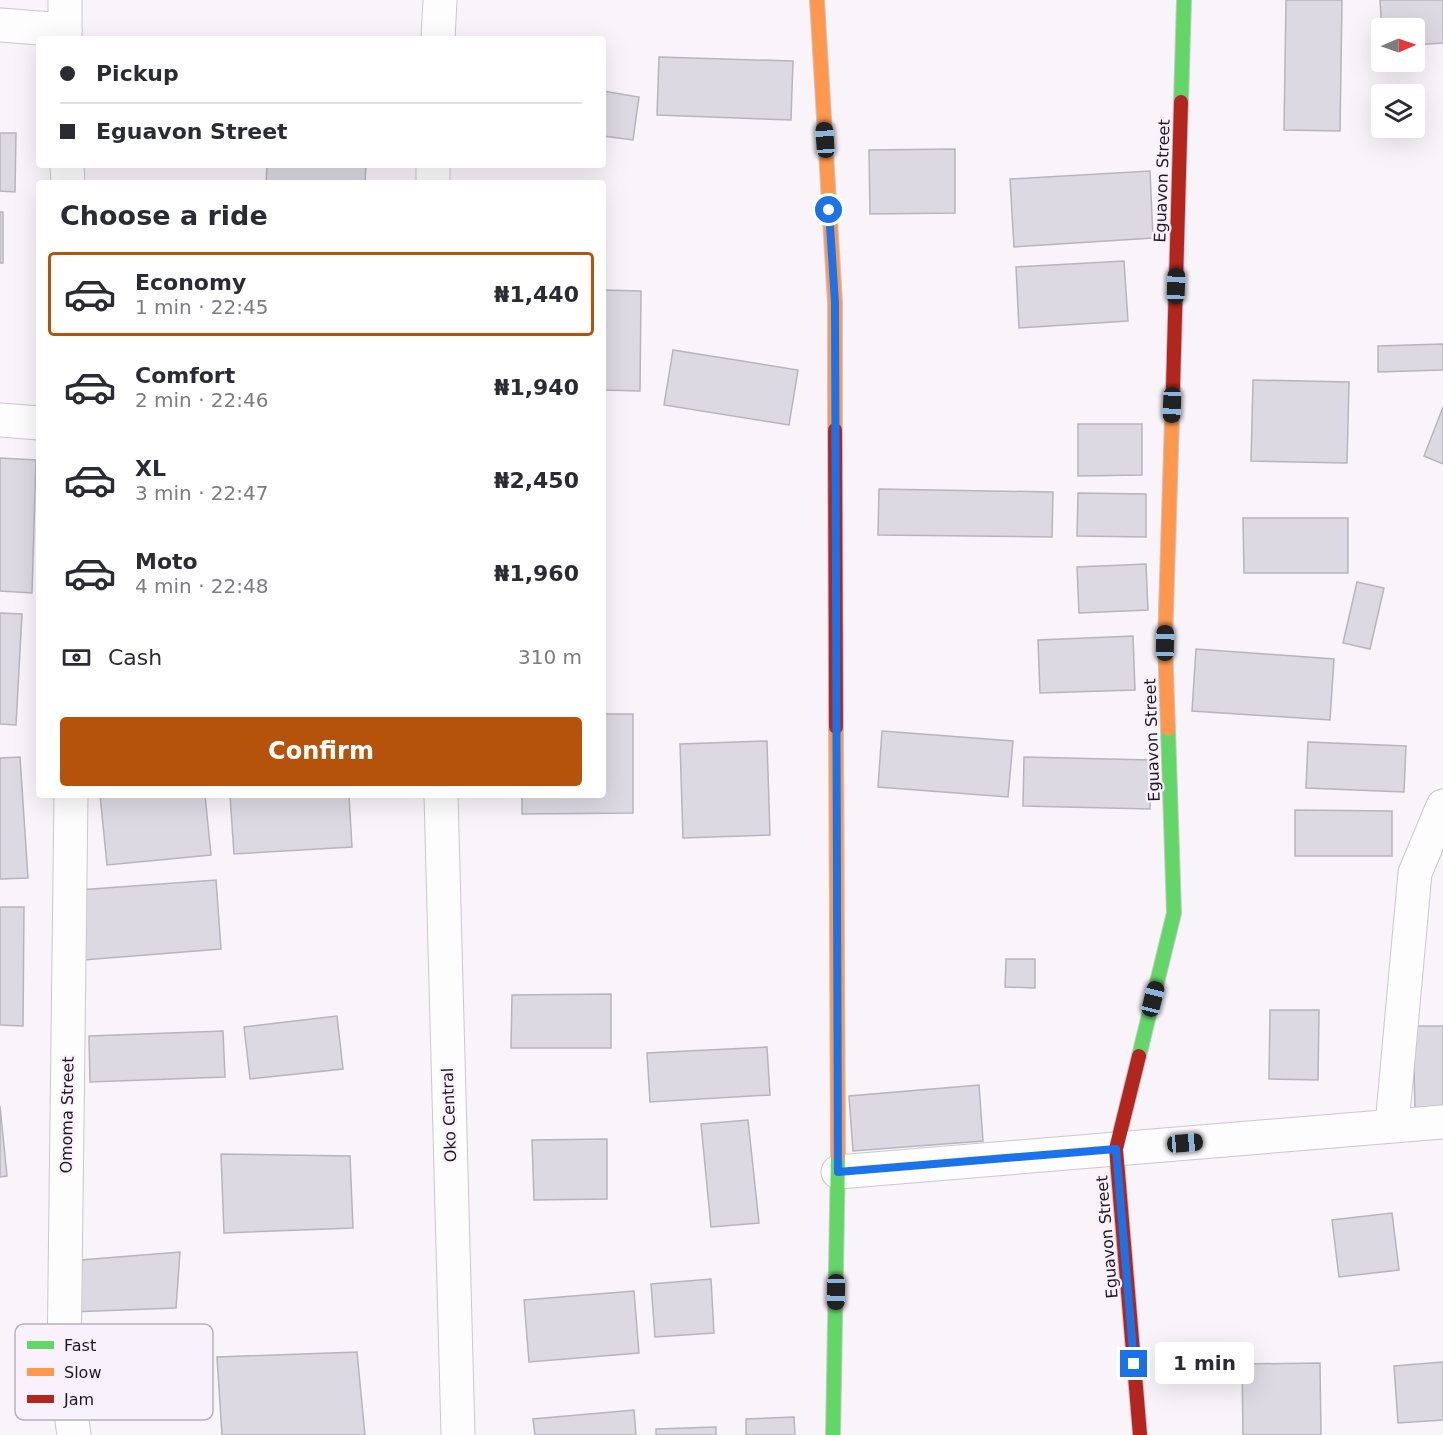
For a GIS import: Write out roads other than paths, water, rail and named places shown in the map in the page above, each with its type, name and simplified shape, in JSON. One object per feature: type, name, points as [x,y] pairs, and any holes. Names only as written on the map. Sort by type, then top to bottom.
[{"type":"street","points":[[438,36],[440,0]]},
{"type":"street","points":[[817,0],[835,303],[838,1172],[833,1435]]},
{"type":"street","name":"Eguavon Street","points":[[1140,1435],[1116,1149],[1174,913],[1165,643],[1184,0]]},
{"type":"street","points":[[0,25],[65,23]]},
{"type":"street","points":[[0,420],[36,423]]},
{"type":"street","name":"Omoma Street","points":[[64,1324],[71,798]]},
{"type":"street","name":"Oko Central","points":[[441,798],[458,1435]]},
{"type":"street","points":[[1392,1125],[1415,873],[1443,806]]},
{"type":"street","points":[[838,1172],[1443,1122]]},
{"type":"street","name":"Omoma Street","points":[[72,1420],[74,1435]]}]
